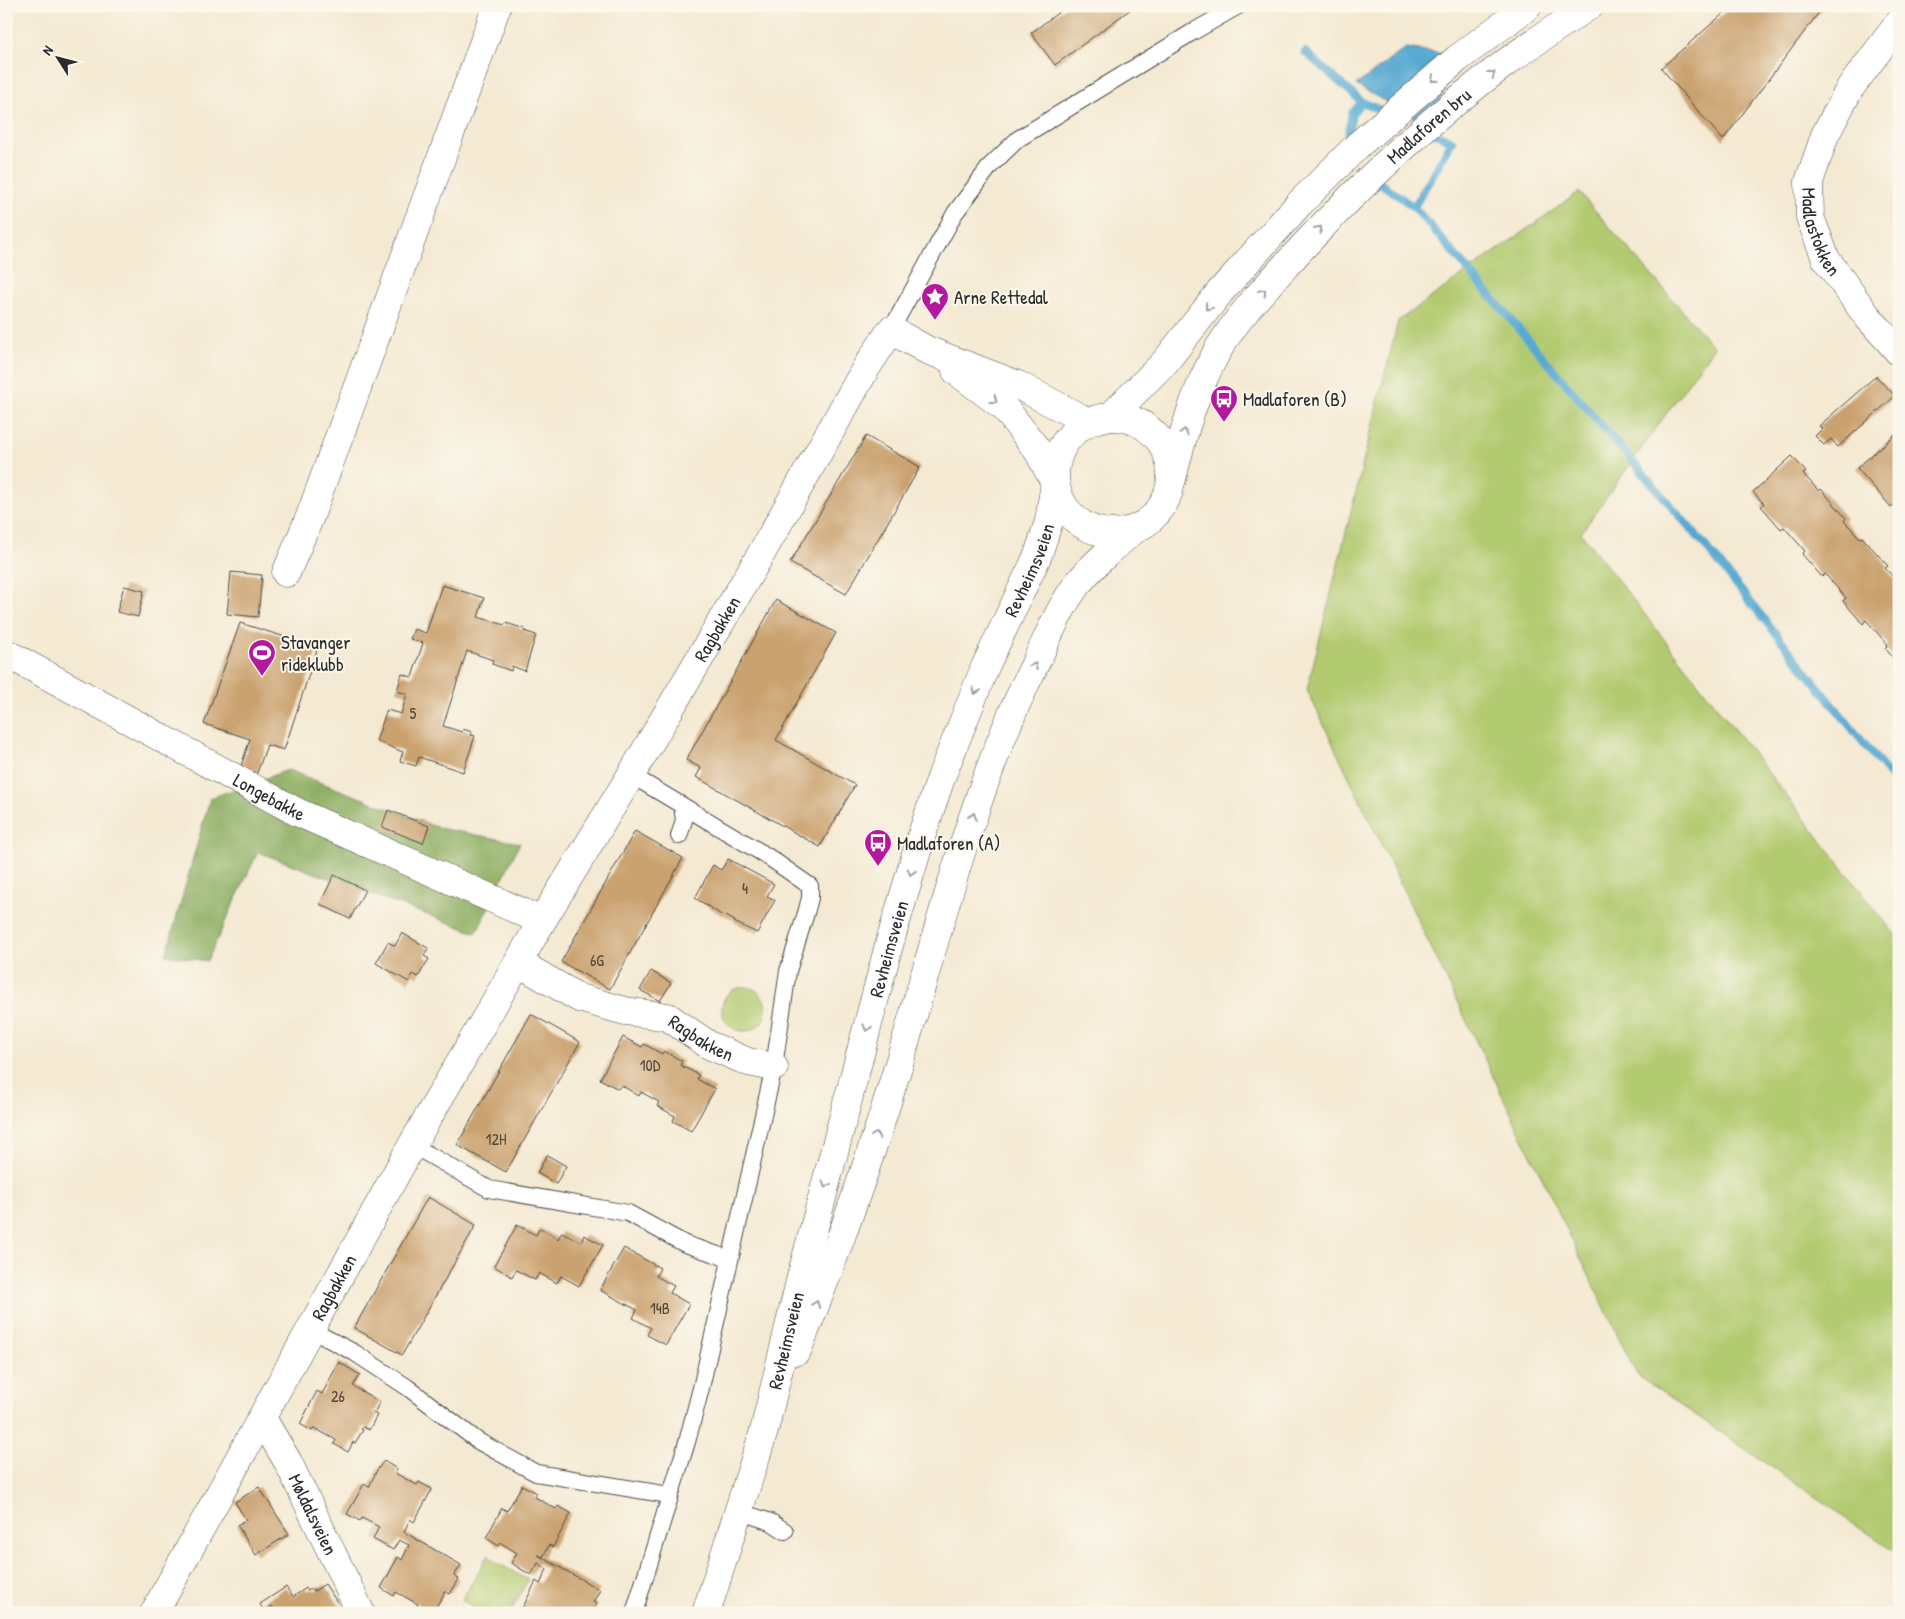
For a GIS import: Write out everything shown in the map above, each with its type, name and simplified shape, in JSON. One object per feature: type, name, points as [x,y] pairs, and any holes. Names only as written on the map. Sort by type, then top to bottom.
[{"type":"street","points":[[286,573],[309,519],[496,6]]},
{"type":"street","name":"Madlaforen bru","points":[[1099,419],[1165,362],[1220,292],[1263,243],[1358,145],[1457,59],[1528,6]]},
{"type":"street","name":"Madlaforen bru","points":[[1172,479],[1187,418],[1203,380],[1220,347],[1243,315],[1286,265],[1327,221],[1438,117],[1509,60],[1589,6]]},
{"type":"street","name":"Madlastokken","points":[[1899,23],[1850,88],[1825,134],[1810,182],[1810,217],[1826,258],[1867,316],[1899,352]]},
{"type":"street","points":[[891,330],[927,350],[1004,407],[1038,451],[1055,483],[1060,500],[1070,514],[1083,525],[1099,532],[1116,533],[1134,530],[1146,524],[1164,504],[1172,479],[1169,457],[1159,438],[1151,430],[1132,420],[1099,419],[927,350]]},
{"type":"street","name":"Ragbakken","points":[[154,1613],[412,1145],[542,921],[631,775],[761,554],[866,368],[891,330]]},
{"type":"street","points":[[1055,483],[1056,462],[1064,442],[1071,434],[1099,419]]},
{"type":"street","name":"Revheimsveien","points":[[706,1613],[740,1512],[764,1431],[801,1277],[888,945],[923,831],[942,775],[985,667],[1038,555],[1049,521],[1055,483]]},
{"type":"street","name":"Revheimsveien","points":[[764,1431],[852,1209],[898,1069],[963,844],[1005,730],[1026,681],[1058,617],[1075,588],[1098,560],[1134,530]]},
{"type":"street","name":"Longebakke","points":[[6,653],[296,812],[542,921]]},
{"type":"street","name":"Ragbakken","points":[[519,963],[579,998],[625,1011],[668,1017],[709,1045],[748,1062],[774,1067]]},
{"type":"street","name":"Møldalsveien","points":[[262,1418],[288,1462],[361,1613]]},
{"type":"lane","points":[[891,330],[955,213],[991,165],[1018,139],[1238,6]]},
{"type":"lane","points":[[631,775],[767,856],[810,886],[810,898],[785,988],[774,1067],[701,1388],[687,1442],[669,1495],[634,1613]]},
{"type":"lane","points":[[679,836],[684,820],[682,806]]},
{"type":"lane","points":[[412,1145],[489,1189],[628,1213],[685,1244],[730,1259]]},
{"type":"lane","points":[[309,1329],[355,1353],[407,1387],[478,1441],[536,1473],[669,1495]]},
{"type":"lane","points":[[740,1512],[771,1522],[785,1531]]},
{"type":"green space","points":[[1579,192],[1714,347],[1581,533],[1899,940],[1899,1554],[1637,1375],[1307,690],[1398,321]]},
{"type":"green space","points":[[288,770],[439,828],[520,843],[476,933],[258,852],[207,961],[166,955],[210,798]]},
{"type":"green space","points":[[744,987],[756,991],[762,997],[766,1009],[762,1021],[756,1027],[744,1031],[732,1027],[726,1021],[722,1009],[726,997],[732,991]]},
{"type":"green space","points":[[488,1555],[494,1561],[528,1580],[510,1613],[481,1613],[462,1600]]},
{"type":"water","points":[[1406,48],[1457,56],[1430,127],[1356,85]]},
{"type":"building","points":[[1067,6],[1135,6],[1055,65],[1031,33]]},
{"type":"building","points":[[1732,6],[1825,6],[1723,140],[1661,68]]},
{"type":"building","points":[[1876,376],[1895,396],[1838,447],[1831,439],[1824,445],[1815,436],[1822,429],[1819,426]]},
{"type":"building","points":[[1899,431],[1899,501],[1891,507],[1857,468]]},
{"type":"building","points":[[866,436],[920,467],[846,594],[790,563]]},
{"type":"building","points":[[1792,456],[1806,472],[1803,474],[1819,491],[1821,489],[1846,518],[1844,521],[1860,538],[1862,537],[1888,566],[1885,568],[1899,583],[1899,665],[1885,648],[1888,645],[1866,620],[1863,624],[1843,601],[1846,598],[1825,574],[1822,577],[1802,554],[1805,551],[1784,527],[1781,529],[1761,506],[1764,504],[1753,492]]},
{"type":"building","points":[[231,572],[262,575],[258,617],[227,614]]},
{"type":"building","points":[[442,585],[484,598],[478,617],[505,625],[506,623],[536,635],[525,671],[512,666],[511,671],[492,664],[493,660],[467,651],[443,726],[462,732],[463,729],[472,732],[471,735],[475,736],[463,772],[419,757],[416,766],[400,761],[403,752],[376,741],[387,710],[401,714],[407,694],[397,691],[402,674],[412,677],[423,643],[410,639],[414,629],[426,633]]},
{"type":"building","points":[[124,586],[144,591],[138,617],[117,612]]},
{"type":"building","points":[[776,600],[836,633],[776,740],[855,785],[820,847],[696,777],[701,768],[686,760]]},
{"type":"building","points":[[240,623],[318,647],[284,750],[267,745],[254,781],[238,775],[250,739],[204,724]]},
{"type":"building","points":[[388,810],[429,826],[423,843],[382,827]]},
{"type":"building","points":[[635,831],[683,858],[610,989],[561,962]]},
{"type":"building","points":[[728,859],[774,884],[767,896],[775,900],[757,933],[723,916],[695,898],[713,865],[721,870]]},
{"type":"building","points":[[334,875],[365,890],[350,919],[320,904]]},
{"type":"building","points":[[402,933],[428,948],[424,956],[429,959],[418,977],[413,974],[409,982],[376,963],[388,942],[395,946]]},
{"type":"building","points":[[651,971],[671,983],[660,1001],[640,990]]},
{"type":"building","points":[[531,1014],[580,1042],[506,1172],[457,1145]]},
{"type":"building","points":[[623,1037],[642,1047],[644,1044],[662,1054],[664,1051],[682,1061],[680,1065],[699,1075],[697,1079],[715,1089],[691,1131],[673,1121],[675,1116],[657,1106],[659,1102],[641,1092],[639,1096],[621,1085],[618,1089],[600,1079]]},
{"type":"building","points":[[547,1155],[566,1166],[556,1184],[537,1173]]},
{"type":"building","points":[[428,1197],[476,1225],[402,1355],[354,1328]]},
{"type":"building","points":[[517,1225],[536,1235],[540,1228],[558,1239],[562,1232],[581,1242],[584,1235],[603,1245],[579,1286],[561,1276],[557,1283],[539,1273],[535,1280],[516,1270],[512,1277],[494,1266]]},
{"type":"building","points":[[624,1248],[660,1268],[656,1276],[674,1286],[670,1293],[689,1304],[666,1345],[647,1335],[651,1328],[633,1318],[637,1310],[600,1290]]},
{"type":"building","points":[[339,1362],[360,1375],[353,1386],[380,1402],[375,1411],[372,1412],[377,1415],[369,1430],[363,1427],[361,1429],[363,1430],[355,1443],[353,1442],[348,1452],[334,1444],[336,1440],[314,1428],[312,1431],[300,1424],[317,1391],[322,1394]]},
{"type":"building","points":[[384,1461],[397,1469],[395,1473],[417,1485],[419,1482],[432,1489],[414,1522],[410,1519],[404,1532],[461,1565],[454,1576],[459,1579],[450,1594],[444,1591],[432,1613],[424,1613],[416,1608],[418,1604],[396,1592],[394,1596],[381,1588],[398,1557],[402,1560],[409,1545],[399,1540],[393,1550],[373,1539],[379,1527],[362,1518],[360,1521],[347,1514],[364,1484],[369,1487],[377,1470]]},
{"type":"building","points":[[522,1485],[537,1493],[535,1497],[556,1509],[558,1506],[571,1513],[553,1547],[549,1545],[543,1557],[538,1555],[600,1590],[593,1602],[597,1604],[592,1613],[520,1613],[536,1581],[540,1584],[547,1569],[538,1563],[531,1575],[511,1563],[517,1553],[501,1543],[499,1546],[486,1538],[502,1508],[507,1511]]},
{"type":"building","points":[[259,1487],[289,1534],[256,1555],[237,1525],[246,1520],[235,1502]]},
{"type":"building","points":[[325,1584],[341,1608],[334,1613],[269,1613],[274,1609],[272,1606],[264,1611],[260,1604],[286,1587],[293,1597],[306,1588],[308,1591],[312,1588],[314,1591]]},
{"type":"waterway","points":[[1305,52],[1362,102],[1387,113]]},
{"type":"waterway","points":[[1346,146],[1352,113],[1362,102]]},
{"type":"waterway","points":[[1414,207],[1452,141],[1430,131]]},
{"type":"waterway","points":[[1376,180],[1414,207],[1703,543],[1899,787]]},
{"type":"place","name":"Arne Rettedal","points":[[935,321]]},
{"type":"place","name":"Madlaforen (B)","points":[[1224,423]]},
{"type":"place","name":"Stavanger rideklubb","points":[[262,677]]},
{"type":"place","name":"Madlaforen (A)","points":[[878,867]]}]
